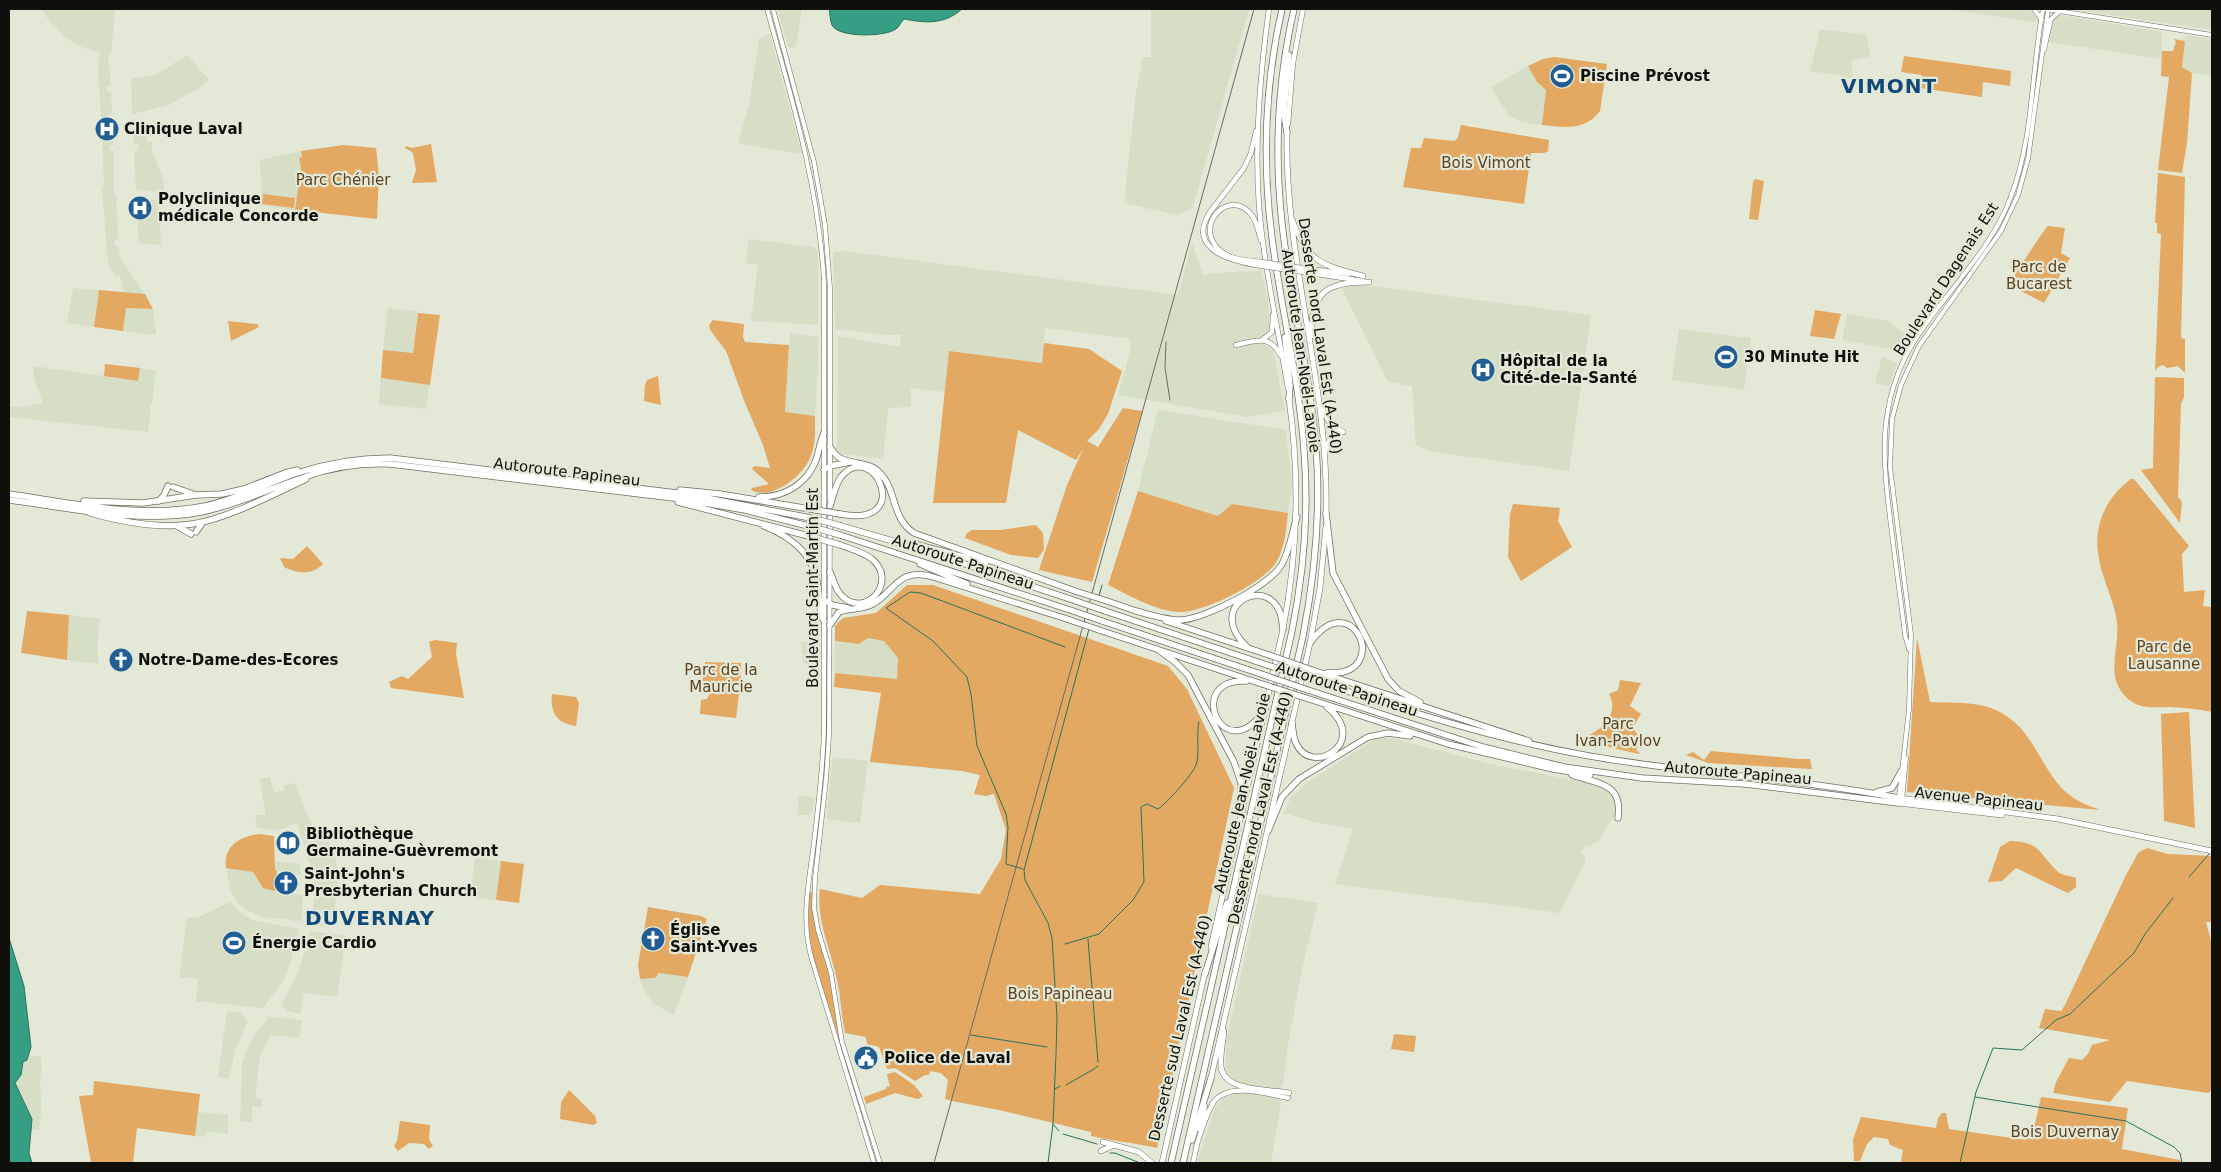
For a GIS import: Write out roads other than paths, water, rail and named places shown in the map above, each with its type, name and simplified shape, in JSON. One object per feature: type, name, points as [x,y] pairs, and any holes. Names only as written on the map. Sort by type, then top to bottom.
[{"type":"highway","name":"Autoroute Jean-Noël-Lavoie","points":[[1171,1163],[1293,624],[1304,548],[1306,505],[1300,405],[1271,229],[1266,164],[1270,80],[1282,9]]},
{"type":"highway","name":"Autoroute Jean-Noël-Lavoie","points":[[1184,1163],[1301,642],[1314,566],[1318,504],[1315,438],[1309,388],[1284,245],[1278,177],[1280,93],[1294,9]]},
{"type":"highway","points":[[1287,132],[1284,110],[1291,20]]},
{"type":"highway","name":"Desserte nord Laval Est (A-440)","points":[[1210,1078],[1310,643],[1322,575],[1326,513],[1325,451],[1320,405],[1290,210],[1287,132]]},
{"type":"highway","points":[[1290,210],[1299,239],[1310,254],[1326,265],[1362,276]]},
{"type":"highway","points":[[1311,349],[1312,315],[1320,297],[1330,288],[1342,283],[1369,282]]},
{"type":"highway","points":[[1286,323],[1285,344],[1290,399]]},
{"type":"highway","name":"Desserte sud Laval Est (A-440)","points":[[1162,1163],[1283,630],[1293,569],[1296,517],[1296,460],[1290,399]]},
{"type":"highway","points":[[1320,405],[1331,425],[1342,432],[1331,436],[1325,451]]},
{"type":"highway","points":[[745,497],[777,495],[799,484],[812,468],[824,433]]},
{"type":"highway","points":[[830,447],[839,458],[871,466],[882,474],[899,517],[912,531],[1075,591],[1312,670],[1572,753]]},
{"type":"highway","name":"Autoroute Papineau","points":[[9,494],[146,516],[188,514],[238,502],[325,468],[360,459],[399,459],[645,488],[723,500],[816,519],[845,527],[1466,729],[1572,753],[1864,793],[1900,801]]},
{"type":"highway","points":[[824,470],[830,466],[850,462]]},
{"type":"highway","name":"Autoroute Papineau","points":[[325,468],[364,464],[402,464],[657,495],[736,508],[840,534],[1308,690],[1514,755],[1564,767],[1622,776],[1745,784],[1900,801]]},
{"type":"highway","points":[[72,505],[93,500],[140,504],[196,495],[233,492],[284,473],[325,468]]},
{"type":"highway","points":[[177,526],[204,521],[236,510],[325,468]]},
{"type":"highway","points":[[645,488],[691,490],[862,516],[878,507],[882,499],[883,490],[879,479],[874,473],[860,468],[846,472],[837,482],[830,506]]},
{"type":"highway","points":[[159,502],[171,486],[196,495]]},
{"type":"highway","points":[[657,495],[746,518],[840,545],[861,553],[874,562],[882,575],[880,588],[876,596],[869,600],[862,603],[850,602],[838,593],[830,572]]},
{"type":"highway","name":"Autoroute Papineau","points":[[9,500],[72,505]]},
{"type":"highway","points":[[72,505],[104,517],[177,526],[193,533],[204,521]]},
{"type":"highway","points":[[1326,513],[1333,573],[1384,673],[1399,691],[1442,712]]},
{"type":"highway","points":[[1136,611],[1171,620],[1193,619],[1261,585],[1274,576],[1283,564],[1296,517]]},
{"type":"highway","points":[[746,518],[786,536],[805,553],[816,576],[820,613],[824,621]]},
{"type":"highway","points":[[845,527],[1017,571]]},
{"type":"highway","points":[[895,552],[935,571],[1024,605]]},
{"type":"highway","points":[[830,625],[839,612],[873,604],[897,581],[917,575],[930,576],[1448,744]]},
{"type":"highway","points":[[1249,648],[1238,638],[1232,623],[1234,609],[1244,599],[1258,596],[1271,600],[1280,612],[1283,630]]},
{"type":"highway","points":[[824,600],[830,604],[856,608]]},
{"type":"highway","points":[[1310,643],[1322,628],[1335,623],[1351,626],[1362,640],[1362,654],[1354,666],[1342,672],[1323,673]]},
{"type":"highway","points":[[1157,649],[1176,662],[1188,675],[1234,762],[1241,783],[1242,812]]},
{"type":"highway","points":[[1250,680],[1232,681],[1220,689],[1213,703],[1216,719],[1227,729],[1242,730],[1254,724],[1265,709]]},
{"type":"highway","points":[[1292,723],[1295,741],[1304,752],[1318,757],[1331,754],[1340,744],[1343,730],[1338,717],[1323,704]]},
{"type":"highway","points":[[1268,831],[1280,801],[1291,786],[1363,739],[1379,734],[1397,733],[1553,769],[1584,774],[1622,776]]},
{"type":"highway","points":[[1553,769],[1610,788],[1619,800],[1618,818]]},
{"type":"highway","points":[[1864,793],[1883,792],[1890,789],[1895,784],[1902,770]]},
{"type":"highway","name":"Avenue Papineau","points":[[1900,801],[2058,819],[2212,851]]},
{"type":"highway","points":[[1205,974],[1236,875]]},
{"type":"highway","points":[[1226,1014],[1221,1066],[1227,1079],[1239,1086],[1288,1096]]},
{"type":"highway","points":[[1184,1163],[1210,1078]]},
{"type":"highway","points":[[1104,1142],[1139,1152],[1152,1163]]},
{"type":"highway","points":[[1102,1151],[1114,1145]]},
{"type":"main road","name":"Boulevard Saint-Martin Est","points":[[768,9],[810,171],[818,220],[823,276],[824,748],[805,922],[810,955],[880,1163]]},
{"type":"main road","name":"Boulevard Saint-Martin Est","points":[[773,9],[815,166],[825,220],[830,274],[828,752],[814,884],[814,904],[818,930],[831,972],[850,1086],[874,1163]]},
{"type":"main road","name":"Desserte sud Laval Est (A-440)","points":[[1269,9],[1258,123],[1258,187],[1264,250],[1290,399]]},
{"type":"main road","name":"Desserte nord Laval Est (A-440)","points":[[1287,132],[1292,74],[1303,9]]},
{"type":"main road","points":[[2034,9],[2042,20]]},
{"type":"main road","points":[[2044,9],[2212,35]]},
{"type":"main road","name":"Boulevard Dagenais Est","points":[[1910,651],[1905,635],[1884,474],[1884,442],[1888,409],[1900,370],[1914,342],[1988,239],[2009,202],[2021,163],[2044,9]]},
{"type":"main road","name":"Boulevard Dagenais Est","points":[[1900,801],[1910,690],[1911,634],[1890,464],[1890,436],[1895,408],[1903,381],[1919,346],[2000,232],[2016,202],[2028,159],[2042,55],[2044,9]]},
{"type":"main road","points":[[2042,55],[2051,19],[2059,11]]},
{"type":"main road","points":[[1258,123],[1246,165],[1210,212],[1206,219],[1204,231],[1208,244],[1221,256],[1238,262],[1262,264]]},
{"type":"main road","points":[[1264,250],[1254,218],[1245,209],[1228,206],[1213,216],[1210,234],[1218,248],[1233,258],[1369,282]]},
{"type":"main road","points":[[1302,270],[1362,276]]},
{"type":"main road","points":[[1236,345],[1261,340],[1268,336],[1272,330],[1274,306]]},
{"type":"main road","points":[[1261,340],[1274,344],[1283,360]]},
{"type":"main road","name":"Boulevard Dagenais Est","points":[[1900,801],[1906,740]]},
{"type":"main road","name":"Desserte nord Laval Est (A-440)","points":[[1193,1163],[1210,1078]]},
{"type":"main road","points":[[850,1086],[854,1082]]},
{"type":"main road","points":[[1196,1147],[1210,1109],[1217,1099],[1224,1094],[1239,1091],[1288,1096]]},
{"type":"waterway","points":[[1099,596],[1102,585]]},
{"type":"waterway","points":[[1023,869],[1006,864],[1008,827],[1006,814],[977,746],[971,694],[967,677],[933,641],[886,608],[910,592],[921,593],[1065,647]]},
{"type":"waterway","points":[[1048,1163],[1053,1124],[1057,1018],[1052,938],[1048,923],[1025,880],[1024,870],[1089,629]]},
{"type":"waterway","points":[[1065,944],[1099,934],[1133,900],[1144,882],[1141,807],[1147,804],[1158,809],[1179,789],[1190,775],[1196,765],[1198,756],[1199,722]]},
{"type":"waterway","points":[[2189,877],[2209,854]]},
{"type":"waterway","points":[[1960,1163],[1976,1092],[1993,1048],[2022,1050],[2056,1020],[2070,1014],[2134,953],[2145,934],[2173,898]]},
{"type":"waterway","points":[[1088,939],[1098,1062]]},
{"type":"waterway","points":[[971,1035],[1047,1047]]},
{"type":"waterway","points":[[1066,1085],[1098,1066]]},
{"type":"waterway","points":[[1055,1089],[1060,1086]]},
{"type":"waterway","points":[[1975,1097],[2126,1121],[2174,1147],[2180,1153],[2182,1163]]},
{"type":"waterway","points":[[1053,1124],[1059,1131]]},
{"type":"waterway","points":[[1063,1134],[1097,1144]]},
{"type":"waterway","points":[[1110,1153],[1115,1153],[1140,1163]]},
{"type":"railway","points":[[934,1163],[1254,9]]},
{"type":"railway","points":[[1166,342],[1165,368],[1170,400]]},
{"type":"place","name":"Piscine Prévost","points":[[1562,76]]},
{"type":"place","name":"Clinique Laval","points":[[107,129]]},
{"type":"place","name":"Polyclinique médicale Concorde","points":[[140,208]]},
{"type":"place","name":"30 Minute Hit","points":[[1726,357]]},
{"type":"place","name":"Hôpital de la Cité-de-la-Santé","points":[[1483,370]]},
{"type":"place","name":"Notre-Dame-des-Ecores","points":[[121,660]]},
{"type":"place","name":"Bibliothèque Germaine-Guèvremont","points":[[288,843]]},
{"type":"place","name":"Saint-John's Presbyterian Church","points":[[286,883]]},
{"type":"place","name":"Église Saint-Yves","points":[[653,939]]},
{"type":"place","name":"Énergie Cardio","points":[[234,943]]},
{"type":"place","name":"Police de Laval","points":[[866,1058]]},
{"type":"district","name":"VIMONT","points":[[1889,86]]},
{"type":"district","name":"DUVERNAY","points":[[370,918]]},
{"type":"park label","name":"Bois Vimont","points":[[1486,163]]},
{"type":"park label","name":"Parc Chénier","points":[[343,180]]},
{"type":"park label","name":"Parc de Bucarest","points":[[2039,276]]},
{"type":"park label","name":"Parc de Lausanne","points":[[2164,656]]},
{"type":"park label","name":"Parc de la Mauricie","points":[[721,678]]},
{"type":"park label","name":"Parc Ivan-Pavlov","points":[[1618,732]]},
{"type":"park label","name":"Bois Papineau","points":[[1060,994]]},
{"type":"park label","name":"Bois Duvernay","points":[[2065,1132]]}]
